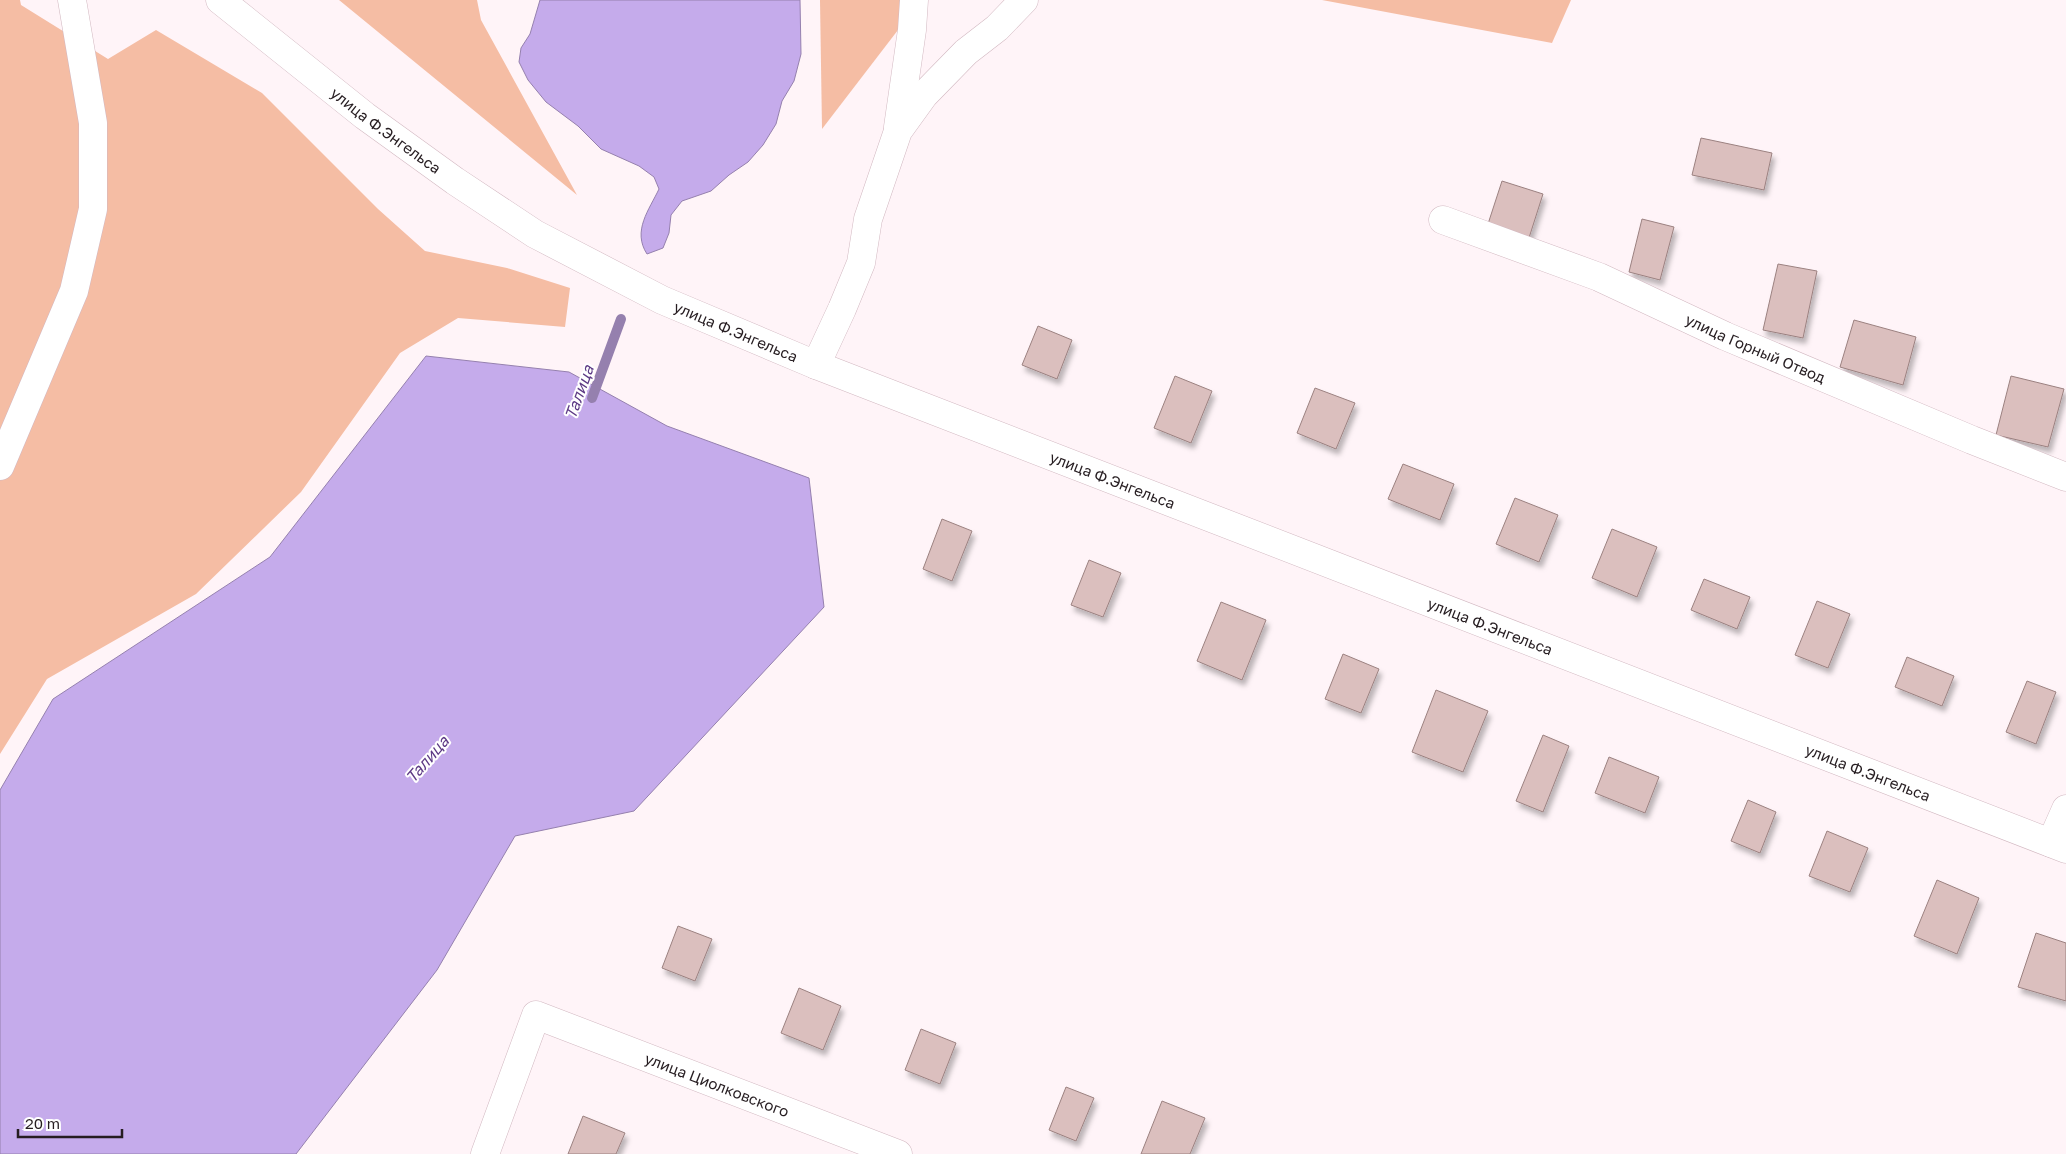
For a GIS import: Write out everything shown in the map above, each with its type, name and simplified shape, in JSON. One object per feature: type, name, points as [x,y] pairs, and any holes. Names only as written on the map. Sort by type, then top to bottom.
[{"type":"street","points":[[0,466],[74,291],[93,209],[93,123],[72,0]]},
{"type":"street","name":"улица Ф.Энгельса","points":[[220,0],[365,116],[456,181],[535,234],[662,300],[816,365],[2059,846]]},
{"type":"street","points":[[816,365],[861,263],[868,219],[898,131],[912,30],[914,0]]},
{"type":"street","points":[[898,131],[924,95],[966,52],[997,28],[1024,0]]},
{"type":"street","name":"улица Горный Отвод","points":[[1443,220],[1599,277],[1725,336],[1972,440],[2066,477]]},
{"type":"street","points":[[2059,846],[2066,809]]},
{"type":"street","name":"улица Циолковского","points":[[485,1154],[536,1015],[898,1154]]},
{"type":"shaded area","points":[[0,0],[20,0],[21,5],[108,59],[156,30],[262,93],[378,209],[425,251],[507,268],[570,288],[565,327],[458,318],[400,353],[301,492],[196,594],[47,679],[0,754]]},
{"type":"shaded area","points":[[339,0],[477,0],[481,20],[577,195]]},
{"type":"shaded area","points":[[820,0],[921,0],[822,129]]},
{"type":"shaded area","points":[[1322,0],[1571,0],[1552,43]]},
{"type":"water","points":[[540,0],[800,0],[801,54],[794,81],[782,101],[776,124],[763,145],[748,162],[711,191],[682,201],[671,215],[669,233],[663,248],[647,254],[641,237],[647,213],[659,189],[654,177],[639,166],[601,149],[578,126],[546,102],[528,80],[519,62],[521,48],[530,34]]},
{"type":"water","points":[[426,356],[569,372],[667,426],[809,478],[824,607],[634,811],[515,836],[437,970],[296,1154],[0,1154],[0,790],[53,699],[270,557]]},
{"type":"building","points":[[1701,138],[1772,153],[1764,190],[1692,175]]},
{"type":"building","points":[[1502,181],[1543,194],[1528,241],[1487,227]]},
{"type":"building","points":[[1642,219],[1674,227],[1660,280],[1629,272]]},
{"type":"building","points":[[1778,264],[1817,271],[1803,338],[1763,330]]},
{"type":"building","points":[[1854,320],[1916,337],[1903,385],[1840,367]]},
{"type":"building","points":[[1038,326],[1072,340],[1057,379],[1022,365]]},
{"type":"building","points":[[1175,376],[1212,391],[1191,443],[1154,428]]},
{"type":"building","points":[[2011,376],[2064,389],[2048,447],[1996,435]]},
{"type":"building","points":[[1315,388],[1355,403],[1336,449],[1297,433]]},
{"type":"building","points":[[1403,464],[1454,484],[1440,520],[1388,499]]},
{"type":"building","points":[[1515,498],[1558,515],[1539,562],[1496,544]]},
{"type":"building","points":[[942,519],[972,531],[952,581],[923,569]]},
{"type":"building","points":[[1612,529],[1657,547],[1637,597],[1592,578]]},
{"type":"building","points":[[1089,560],[1121,573],[1103,617],[1071,605]]},
{"type":"building","points":[[1704,579],[1750,597],[1737,629],[1691,610]]},
{"type":"building","points":[[1817,601],[1850,614],[1828,668],[1795,655]]},
{"type":"building","points":[[1221,602],[1266,620],[1242,680],[1197,661]]},
{"type":"building","points":[[1343,654],[1379,669],[1361,713],[1325,699]]},
{"type":"building","points":[[1907,657],[1954,676],[1942,706],[1895,687]]},
{"type":"building","points":[[2027,681],[2056,692],[2036,744],[2006,732]]},
{"type":"building","points":[[1436,690],[1488,711],[1463,772],[1412,752]]},
{"type":"building","points":[[1543,735],[1569,746],[1543,812],[1516,801]]},
{"type":"building","points":[[1609,757],[1659,777],[1645,813],[1595,793]]},
{"type":"building","points":[[1748,800],[1776,812],[1760,853],[1731,841]]},
{"type":"building","points":[[1827,831],[1868,848],[1850,892],[1809,876]]},
{"type":"building","points":[[1937,880],[1979,898],[1957,954],[1914,936]]},
{"type":"building","points":[[678,926],[712,939],[695,981],[662,968]]},
{"type":"building","points":[[2036,933],[2066,943],[2066,1001],[2018,987]]},
{"type":"building","points":[[799,988],[841,1006],[823,1050],[781,1033]]},
{"type":"building","points":[[921,1029],[956,1043],[940,1084],[905,1070]]},
{"type":"building","points":[[1066,1087],[1094,1098],[1076,1141],[1049,1130]]},
{"type":"building","points":[[1162,1101],[1205,1118],[1190,1154],[1141,1154]]},
{"type":"building","points":[[583,1116],[625,1133],[616,1154],[568,1154]]},
{"type":"waterway","name":"Талица","points":[[592,398],[621,319]]}]
